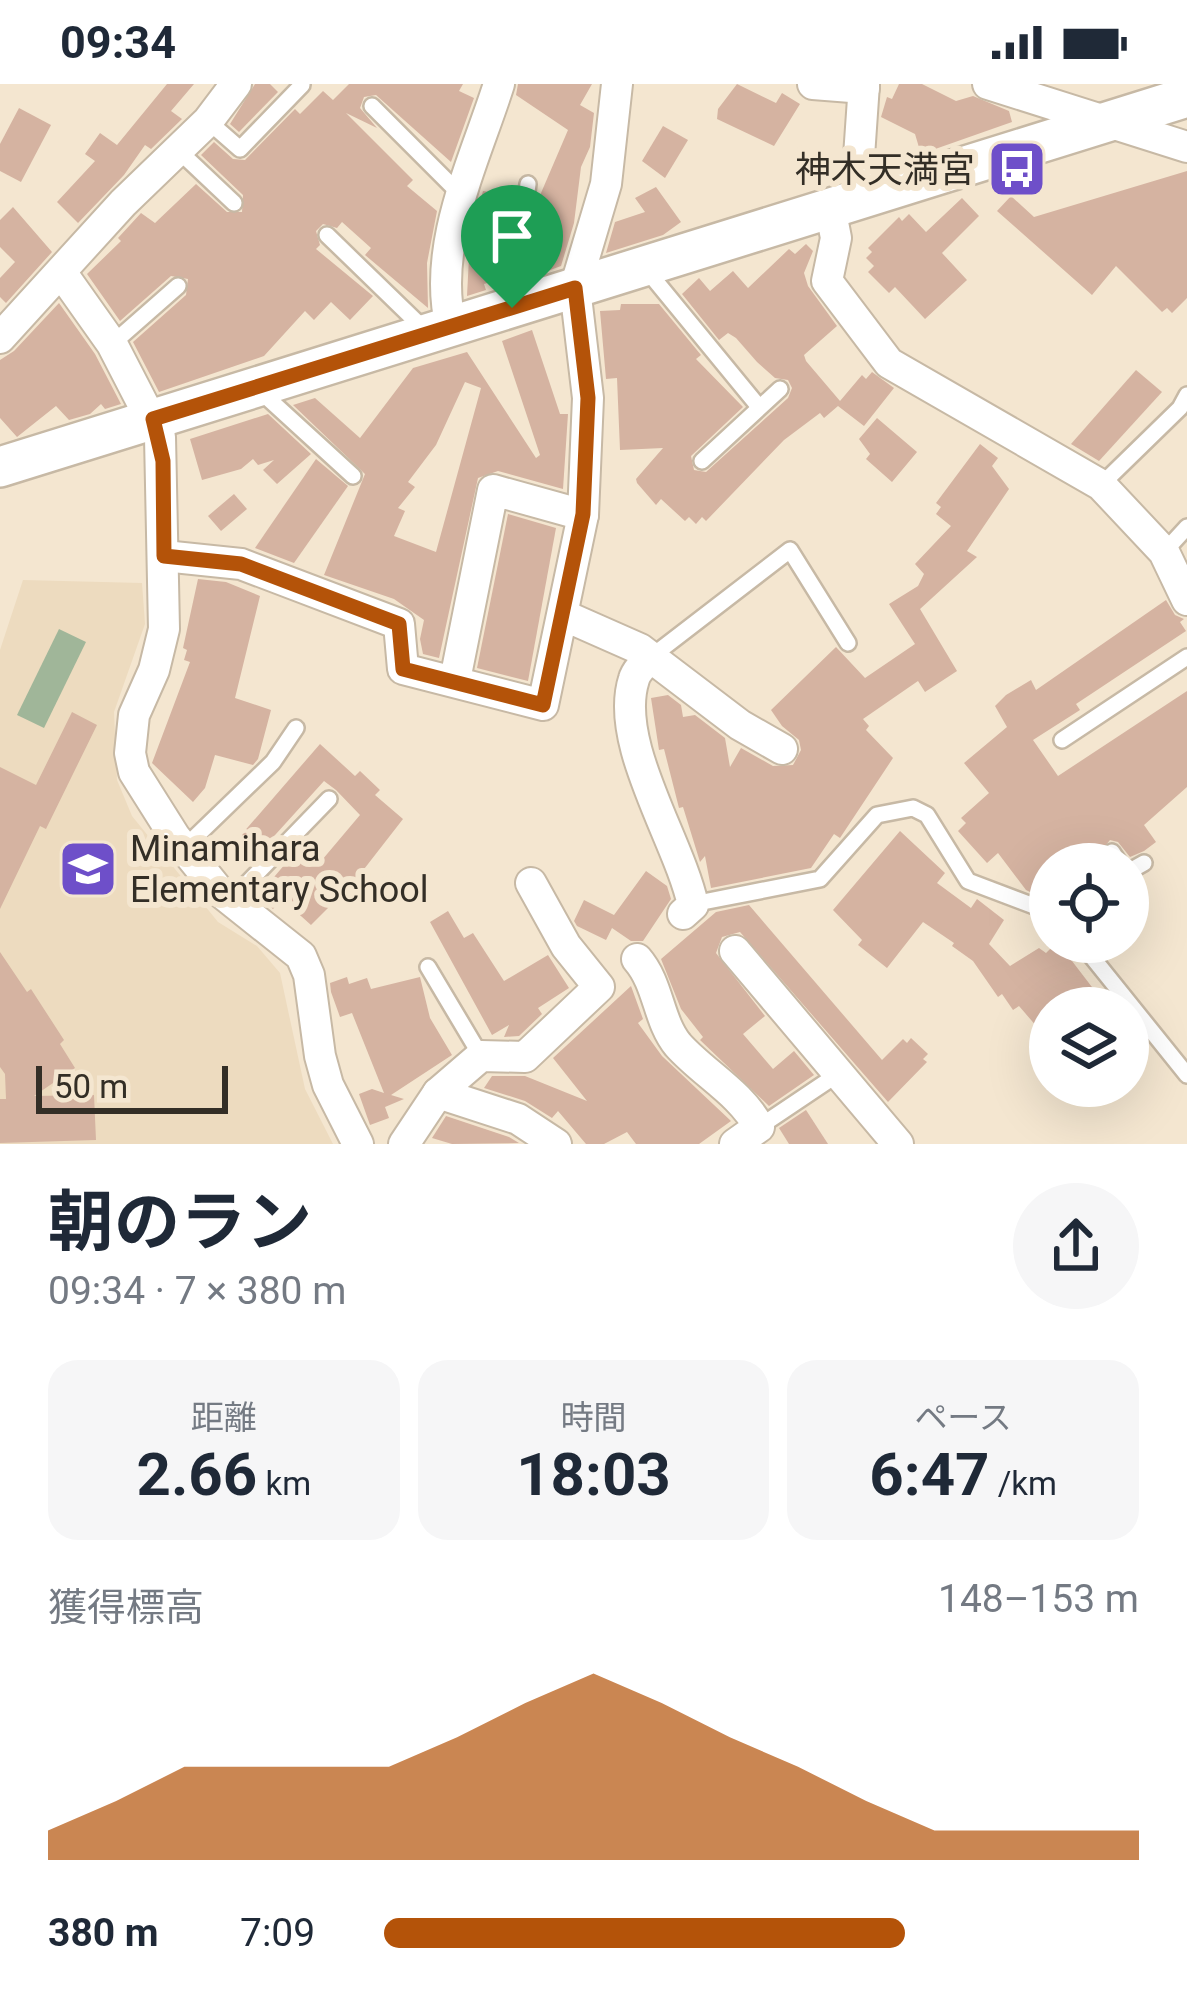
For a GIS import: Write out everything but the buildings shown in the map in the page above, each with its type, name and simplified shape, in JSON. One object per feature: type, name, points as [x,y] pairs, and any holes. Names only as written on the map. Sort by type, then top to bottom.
[{"type":"street","points":[[1,334],[208,121],[236,84]]},
{"type":"street","points":[[440,331],[460,194],[499,84]]},
{"type":"street","points":[[164,556],[241,564],[399,624],[403,669],[543,705],[583,514],[588,398],[575,288],[606,184],[616,84]]},
{"type":"street","points":[[813,84],[864,86],[827,281],[889,363],[1101,485],[1164,552],[1187,600]]},
{"type":"street","points":[[988,84],[1187,147]]},
{"type":"street","points":[[0,467],[1187,97]]},
{"type":"street","points":[[61,272],[112,344],[153,419],[163,461],[164,629],[154,670],[134,716],[130,753],[134,772],[184,849],[231,901],[301,956],[309,975],[324,1070],[358,1144]]},
{"type":"street","points":[[455,680],[493,490],[583,514]]},
{"type":"street","points":[[563,615],[651,657],[740,725],[782,749]]},
{"type":"street","points":[[651,657],[634,677],[631,714],[646,776],[685,866],[695,906]]},
{"type":"street","points":[[404,1144],[438,1093],[481,1056],[525,1057],[599,987],[566,946],[531,883]]},
{"type":"street","points":[[734,951],[898,1144]]},
{"type":"street","points":[[637,959],[652,975],[674,1042],[749,1108],[747,1136]]},
{"type":"street","points":[[438,1093],[518,1118],[556,1144]]},
{"type":"lane","points":[[208,121],[240,149],[302,85]]},
{"type":"lane","points":[[373,106],[460,194]]},
{"type":"lane","points":[[179,151],[234,203]]},
{"type":"lane","points":[[512,308],[528,184]]},
{"type":"lane","points":[[327,235],[440,331]]},
{"type":"lane","points":[[643,266],[759,407]]},
{"type":"lane","points":[[112,344],[178,286]]},
{"type":"lane","points":[[258,389],[353,476]]},
{"type":"lane","points":[[702,461],[780,389]]},
{"type":"lane","points":[[1101,485],[1180,408],[1187,395]]},
{"type":"lane","points":[[1164,552],[1187,526]]},
{"type":"lane","points":[[651,657],[790,550],[848,643]]},
{"type":"lane","points":[[1063,740],[1187,657]]},
{"type":"lane","points":[[184,849],[273,762],[296,728]]},
{"type":"lane","points":[[231,901],[329,800]]},
{"type":"lane","points":[[695,906],[820,879],[878,815],[913,808],[927,815],[968,881],[1029,904]]},
{"type":"lane","points":[[1097,963],[1187,1076]]},
{"type":"lane","points":[[428,967],[481,1056]]},
{"type":"lane","points":[[747,1136],[838,1075]]},
{"type":"shaded area","name":"Minamihara Elementary School","points":[[23,580],[142,583],[145,624],[114,712],[117,780],[132,816],[218,922],[257,946],[280,973],[305,1089],[333,1144],[0,1144],[0,650]]},
{"type":"shaded area","points":[[59,629],[86,642],[44,728],[17,715]]},
{"type":"place","name":"神木天満宮","points":[[1017,169]]},
{"type":"place","name":"Minamihara Elementary School","points":[[88,869]]},
{"type":"route","points":[[575,288],[588,398],[583,514],[543,705],[403,669],[399,624],[241,564],[164,556],[163,461],[153,419],[512,308],[575,288]]}]
